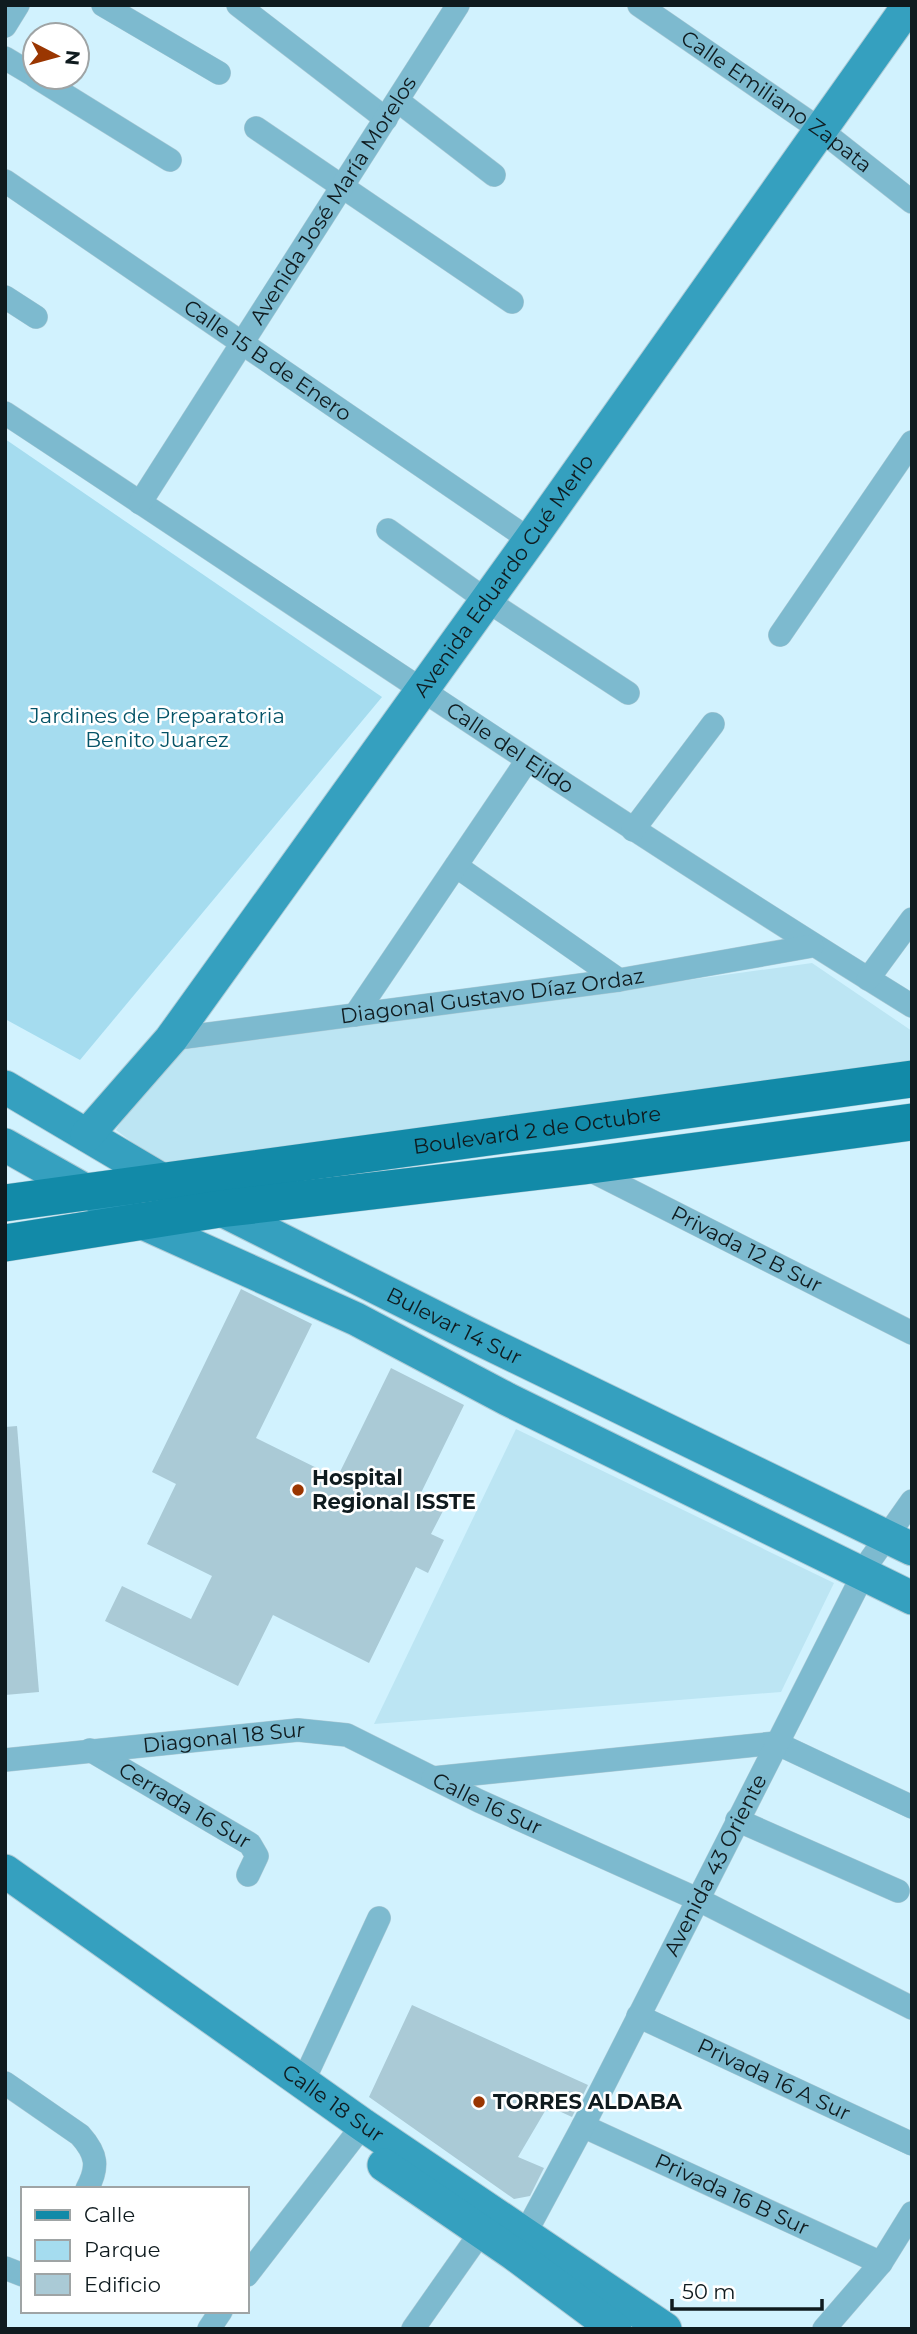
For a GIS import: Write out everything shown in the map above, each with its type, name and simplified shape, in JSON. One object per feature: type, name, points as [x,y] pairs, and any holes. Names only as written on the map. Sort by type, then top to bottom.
[{"type":"main road","name":"Boulevard 2 de Octubre","points":[[5,1203],[912,1079]]},
{"type":"main road","name":"Boulevard 2 de Octubre","points":[[5,1243],[220,1209],[583,1166],[912,1122]]},
{"type":"street","points":[[5,26],[18,5]]},
{"type":"street","points":[[103,5],[219,73]]},
{"type":"street","points":[[238,5],[392,110],[494,175]]},
{"type":"street","name":"Avenida José María Morelos","points":[[140,503],[458,5]]},
{"type":"street","name":"Calle Emiliano Zapata","points":[[639,5],[821,131],[912,202]]},
{"type":"street","name":"Avenida Eduardo Cué Merlo","points":[[87,1135],[171,1039],[530,540],[909,5]]},
{"type":"street","points":[[5,58],[21,68]]},
{"type":"street","points":[[59,91],[170,160]]},
{"type":"street","points":[[256,128],[512,302]]},
{"type":"street","name":"Calle 15 B de Enero","points":[[5,181],[530,540]]},
{"type":"street","points":[[5,297],[36,317]]},
{"type":"street","name":"Calle del Ejido","points":[[5,413],[421,688],[526,762],[812,946],[912,1006]]},
{"type":"street","points":[[780,635],[912,442]]},
{"type":"street","points":[[388,530],[486,600],[628,693]]},
{"type":"street","points":[[633,830],[713,724]]},
{"type":"street","points":[[355,1015],[526,762]]},
{"type":"street","points":[[456,866],[620,980]]},
{"type":"street","points":[[868,979],[912,919]]},
{"type":"street","name":"Diagonal Gustavo Díaz Ordaz","points":[[171,1039],[620,980],[812,946]]},
{"type":"street","name":"Bulevar 14 Sur","points":[[5,1087],[164,1181],[465,1332],[899,1543]]},
{"type":"street","name":"Bulevar 14 Sur","points":[[5,1145],[142,1223],[356,1319],[507,1399],[912,1598]]},
{"type":"street","name":"Privada 12 B Sur","points":[[583,1166],[912,1333]]},
{"type":"street","name":"Avenida 43 Oriente","points":[[526,2232],[583,2126],[863,1574],[899,1543],[912,1501]]},
{"type":"street","name":"Diagonal 18 Sur","points":[[5,1760],[323,1730],[347,1735],[433,1778]]},
{"type":"street","points":[[776,1743],[912,1807]]},
{"type":"street","name":"Calle 16 Sur","points":[[433,1778],[776,1743]]},
{"type":"street","name":"Cerrada 16 Sur","points":[[90,1750],[250,1844],[257,1856],[248,1875]]},
{"type":"street","name":"Calle 16 Sur","points":[[433,1778],[697,1899],[912,2008]]},
{"type":"street","points":[[737,1820],[898,1891]]},
{"type":"street","name":"Calle 18 Sur","points":[[5,1871],[245,2056],[303,2082],[356,2133],[526,2232],[617,2322]]},
{"type":"street","name":"Calle 18 Sur","points":[[5,1897],[356,2133],[481,2232],[617,2322],[665,2329]]},
{"type":"street","points":[[303,2082],[379,1918]]},
{"type":"street","name":"Privada 16 A Sur","points":[[638,2016],[912,2144]]},
{"type":"street","points":[[5,2083],[80,2135],[94,2152],[91,2181]]},
{"type":"street","name":"Privada 16 B Sur","points":[[583,2126],[881,2263]]},
{"type":"street","points":[[249,2267],[356,2133]]},
{"type":"street","points":[[824,2329],[881,2263],[912,2213]]},
{"type":"street","points":[[413,2329],[481,2232]]},
{"type":"street","points":[[5,2268],[21,2275]]},
{"type":"street","points":[[209,2329],[220,2313]]},
{"type":"shaded area","points":[[812,963],[912,1031],[912,1066],[171,1172],[116,1130],[166,1052]]},
{"type":"shaded area","points":[[516,1429],[834,1583],[781,1692],[374,1724]]},
{"type":"green space","name":"Jardines de Preparatoria Benito Juarez","points":[[5,439],[382,697],[80,1060],[5,1019]]},
{"type":"building","name":"Hospital Regional ISSTE","points":[[241,1289],[312,1324],[256,1438],[337,1478],[391,1368],[464,1405],[419,1497],[444,1509],[431,1534],[444,1540],[428,1573],[416,1567],[369,1663],[273,1615],[238,1686],[105,1621],[122,1586],[191,1619],[212,1576],[147,1544],[176,1484],[152,1472]]},
{"type":"building","points":[[17,1426],[39,1692],[5,1695],[5,1427]]},
{"type":"building","name":"TORRES ALDABA","points":[[412,2005],[588,2085],[572,2117],[548,2106],[518,2157],[544,2168],[530,2196],[514,2199],[369,2097]]},
{"type":"place","name":"Hospital Regional ISSTE","points":[[298,1490]]},
{"type":"place","name":"TORRES ALDABA","points":[[479,2102]]}]
